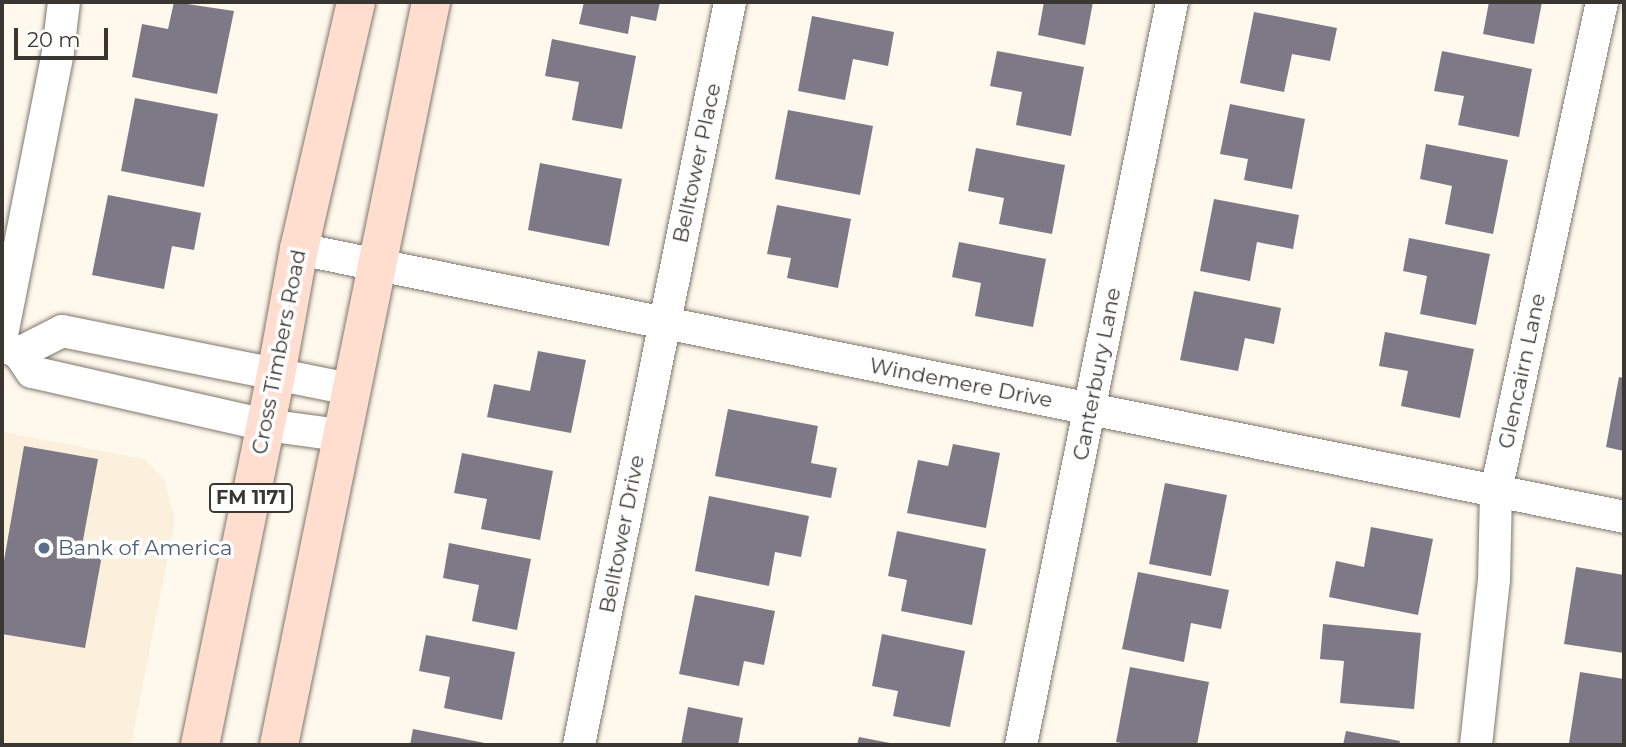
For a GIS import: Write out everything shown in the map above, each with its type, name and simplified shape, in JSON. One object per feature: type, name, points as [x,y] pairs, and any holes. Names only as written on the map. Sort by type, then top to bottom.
[{"type":"main road","name":"Cross Timbers Road","points":[[200,745],[276,375],[299,249],[356,2]]},
{"type":"main road","name":"FM 1171","points":[[279,745],[340,435],[431,2]]},
{"type":"street","points":[[8,344],[64,2]]},
{"type":"street","name":"Belltower Place","points":[[664,323],[730,2]]},
{"type":"street","name":"Canterbury Lane","points":[[1021,745],[1172,2]]},
{"type":"street","name":"Glencairn Lane","points":[[1476,745],[1494,580],[1496,491],[1602,2]]},
{"type":"street","name":"Windemere Drive","points":[[299,249],[1624,517]]},
{"type":"street","name":"Belltower Drive","points":[[579,745],[664,323]]},
{"type":"street","points":[[8,344],[62,331],[350,389]]},
{"type":"street","points":[[8,344],[32,372],[265,425],[340,435]]},
{"type":"shaded area","points":[[2,432],[144,459],[164,479],[175,520],[131,745],[2,745]]},
{"type":"building","points":[[174,2],[234,11],[217,94],[132,77],[142,24],[168,29]]},
{"type":"building","points":[[584,2],[660,2],[656,21],[631,16],[628,34],[579,24]]},
{"type":"building","points":[[1044,2],[1093,2],[1085,45],[1038,35]]},
{"type":"building","points":[[1489,2],[1542,2],[1534,44],[1483,34]]},
{"type":"building","points":[[1254,12],[1337,28],[1330,61],[1292,54],[1284,92],[1240,83]]},
{"type":"building","points":[[812,16],[894,32],[888,66],[853,59],[845,100],[798,91]]},
{"type":"building","points":[[552,39],[636,56],[622,129],[572,120],[579,82],[545,76]]},
{"type":"building","points":[[997,51],[1084,67],[1071,136],[1016,125],[1022,92],[990,86]]},
{"type":"building","points":[[1442,51],[1532,69],[1519,137],[1458,125],[1464,96],[1434,91]]},
{"type":"building","points":[[135,98],[218,114],[204,187],[121,171]]},
{"type":"building","points":[[1230,104],[1305,119],[1292,189],[1244,180],[1248,159],[1220,154]]},
{"type":"building","points":[[788,110],[873,126],[860,195],[775,179]]},
{"type":"building","points":[[1426,144],[1508,160],[1493,234],[1445,224],[1452,186],[1420,179]]},
{"type":"building","points":[[976,148],[1065,165],[1052,234],[999,224],[1004,198],[968,191]]},
{"type":"building","points":[[540,163],[622,179],[609,246],[528,230]]},
{"type":"building","points":[[108,195],[201,213],[194,250],[172,246],[164,289],[92,275]]},
{"type":"building","points":[[1214,199],[1299,215],[1293,249],[1257,242],[1250,281],[1200,271]]},
{"type":"building","points":[[777,205],[851,219],[838,288],[787,278],[791,258],[767,254]]},
{"type":"building","points":[[1409,238],[1490,254],[1476,325],[1420,314],[1427,276],[1403,271]]},
{"type":"building","points":[[959,242],[1046,259],[1033,327],[975,316],[981,283],[952,277]]},
{"type":"building","points":[[1194,291],[1281,308],[1274,344],[1245,338],[1238,371],[1180,360]]},
{"type":"building","points":[[1385,332],[1474,349],[1460,418],[1401,406],[1408,371],[1379,366]]},
{"type":"building","points":[[538,351],[586,360],[571,433],[487,417],[494,384],[530,391]]},
{"type":"building","points":[[1619,377],[1624,378],[1624,451],[1606,447]]},
{"type":"building","points":[[728,409],[818,426],[811,463],[837,468],[831,498],[715,476]]},
{"type":"building","points":[[953,444],[1000,453],[986,528],[907,513],[918,460],[948,466]]},
{"type":"building","name":"Bank of America","points":[[24,446],[98,459],[81,551],[102,555],[85,648],[2,634],[2,572]]},
{"type":"building","points":[[462,453],[553,471],[540,540],[481,529],[487,499],[454,493]]},
{"type":"building","points":[[1165,483],[1227,495],[1211,576],[1149,564]]},
{"type":"building","points":[[709,496],[809,516],[801,557],[775,552],[769,586],[695,571]]},
{"type":"building","points":[[1371,527],[1433,539],[1418,615],[1329,597],[1336,561],[1364,567]]},
{"type":"building","points":[[897,531],[986,549],[972,625],[901,611],[907,580],[888,576]]},
{"type":"building","points":[[449,543],[531,559],[517,630],[472,621],[479,585],[443,578]]},
{"type":"building","points":[[1576,567],[1624,575],[1624,653],[1564,644]]},
{"type":"building","points":[[1138,572],[1229,590],[1221,629],[1191,623],[1184,662],[1122,649]]},
{"type":"building","points":[[695,595],[775,611],[764,665],[744,661],[739,686],[679,674]]},
{"type":"building","points":[[1323,624],[1421,633],[1414,709],[1340,703],[1344,661],[1320,659]]},
{"type":"building","points":[[882,634],[965,651],[950,727],[893,716],[898,691],[872,686]]},
{"type":"building","points":[[426,635],[515,652],[502,720],[444,708],[450,677],[419,671]]},
{"type":"building","points":[[1130,667],[1209,682],[1197,745],[1132,745],[1116,742]]},
{"type":"building","points":[[1580,672],[1624,679],[1624,745],[1569,743]]},
{"type":"building","points":[[688,707],[743,718],[738,745],[681,745]]},
{"type":"building","points":[[413,729],[490,744],[490,745],[410,745]]},
{"type":"building","points":[[1346,731],[1400,741],[1399,745],[1343,745]]},
{"type":"building","points":[[859,737],[895,744],[895,745],[857,745]]},
{"type":"place","name":"Bank of America","points":[[44,548]]}]
